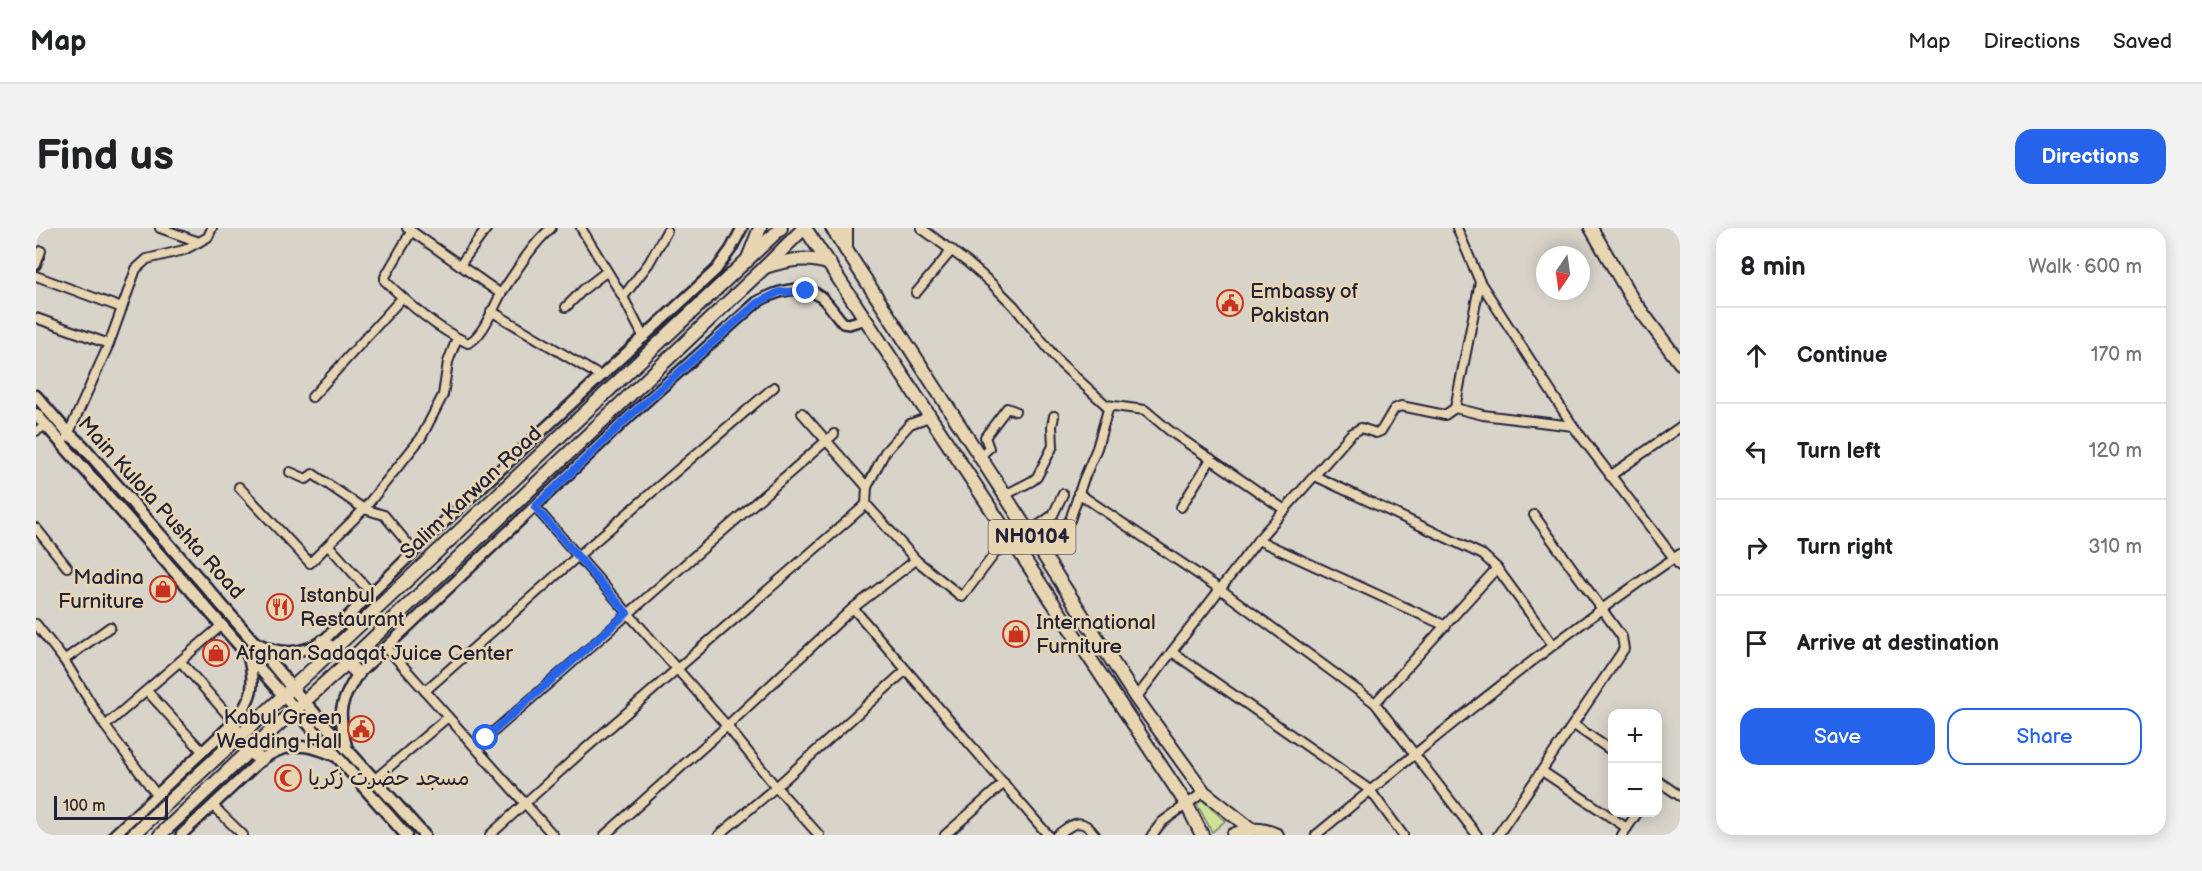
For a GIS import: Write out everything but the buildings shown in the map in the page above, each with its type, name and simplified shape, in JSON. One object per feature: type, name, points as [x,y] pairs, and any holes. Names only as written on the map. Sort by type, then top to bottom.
[{"type":"main road","points":[[747,261],[760,228]]},
{"type":"main road","name":"Salim Karwan Road","points":[[133,835],[781,228]]},
{"type":"main road","name":"Salim Karwan Road","points":[[160,835],[347,663],[804,228]]},
{"type":"main road","name":"NH0104","points":[[804,228],[1187,805],[1202,835]]},
{"type":"main road","name":"NH0104","points":[[832,228],[1136,698],[1204,792],[1251,829],[1269,831],[1277,835]]},
{"type":"main road","points":[[846,228],[846,251]]},
{"type":"main road","points":[[1591,228],[1632,299],[1680,363]]},
{"type":"main road","points":[[765,267],[802,259],[830,264]]},
{"type":"main road","name":"Main Kulola Pushta Road","points":[[36,396],[68,433],[82,445],[254,642],[287,691]]},
{"type":"main road","name":"Main Kulola Pushta Road","points":[[36,414],[248,656],[348,751],[424,835]]},
{"type":"main road","points":[[323,641],[333,650]]},
{"type":"main road","points":[[347,663],[358,674]]},
{"type":"main road","name":"Main Kulola Pushta Road","points":[[300,705],[337,757],[406,835]]},
{"type":"main road","points":[[234,722],[236,739]]},
{"type":"main road","points":[[249,751],[261,760]]},
{"type":"main road","points":[[1233,835],[1251,829]]},
{"type":"street","points":[[160,228],[198,242]]},
{"type":"street","points":[[65,447],[68,433],[109,344],[136,269],[147,259],[184,250],[208,237],[212,228]]},
{"type":"street","points":[[460,265],[487,228]]},
{"type":"street","points":[[501,294],[409,230],[385,277],[385,281],[402,298],[457,338],[468,343],[478,336],[501,294],[537,241],[551,228]]},
{"type":"street","points":[[581,228],[623,297],[644,338]]},
{"type":"street","points":[[254,642],[268,649],[293,652],[313,647],[323,641],[414,551],[716,270],[742,228]]},
{"type":"street","points":[[921,228],[952,250],[999,290],[1059,362],[1109,406],[1145,410],[1158,423],[1284,510]]},
{"type":"street","points":[[1457,228],[1480,282],[1573,426],[1610,476],[1677,556],[1680,566]]},
{"type":"street","points":[[623,297],[649,263],[667,231]]},
{"type":"street","points":[[916,293],[952,250]]},
{"type":"street","points":[[36,265],[41,251]]},
{"type":"street","points":[[566,307],[606,272]]},
{"type":"street","points":[[36,276],[122,308]]},
{"type":"street","points":[[1136,698],[1258,540],[1355,430],[1361,428],[1381,431],[1394,409],[1401,406],[1445,416],[1455,408],[1480,282]]},
{"type":"street","points":[[348,751],[341,723],[341,709],[344,696],[358,674],[632,414],[757,303],[768,296],[791,290],[806,291],[820,296],[843,323],[849,324],[865,319]]},
{"type":"street","points":[[312,397],[402,298]]},
{"type":"street","points":[[491,311],[600,376]]},
{"type":"street","points":[[36,318],[109,344]]},
{"type":"street","points":[[239,488],[310,563],[364,509],[422,438],[443,395],[448,362],[457,338]]},
{"type":"street","points":[[425,692],[774,387]]},
{"type":"street","points":[[1039,548],[1068,525],[1078,493],[1097,448],[1109,406]]},
{"type":"street","points":[[980,456],[989,448],[985,437],[1007,408],[1015,411]]},
{"type":"street","points":[[1455,408],[1483,415],[1573,426]]},
{"type":"street","points":[[802,413],[825,442],[867,487]]},
{"type":"street","points":[[1005,495],[1037,477],[1053,446],[1054,416]]},
{"type":"street","points":[[929,417],[910,424],[878,463],[867,487],[866,504],[916,560],[962,597],[996,552],[1011,543]]},
{"type":"street","points":[[36,431],[47,426]]},
{"type":"street","points":[[1610,476],[1680,427]]},
{"type":"street","points":[[476,747],[834,434]]},
{"type":"street","points":[[1181,507],[1211,459]]},
{"type":"street","points":[[290,472],[306,478],[313,474],[364,509],[384,515],[414,551]]},
{"type":"street","points":[[1315,476],[1483,555],[1497,568],[1553,645]]},
{"type":"street","points":[[1078,493],[1220,589],[1375,703],[1477,835]]},
{"type":"street","points":[[1029,532],[1053,515],[1064,494]]},
{"type":"street","points":[[490,835],[866,504]]},
{"type":"street","points":[[535,507],[819,835]]},
{"type":"street","points":[[1498,835],[1624,649],[1622,637],[1534,515]]},
{"type":"street","points":[[36,528],[67,567]]},
{"type":"street","points":[[1258,540],[1446,626]]},
{"type":"street","points":[[328,546],[371,593]]},
{"type":"street","points":[[1316,835],[1414,754],[1553,645],[1601,608],[1677,556]]},
{"type":"street","points":[[606,835],[853,608],[916,560]]},
{"type":"street","points":[[1375,703],[1497,568]]},
{"type":"street","points":[[853,608],[1048,835]]},
{"type":"street","points":[[36,624],[64,660],[105,726],[156,794]]},
{"type":"street","points":[[105,726],[222,625]]},
{"type":"street","points":[[64,660],[110,627]]},
{"type":"street","points":[[386,647],[553,835]]},
{"type":"street","points":[[1172,652],[1370,790],[1403,835]]},
{"type":"street","points":[[114,835],[234,722],[249,704],[253,675],[248,656]]},
{"type":"street","points":[[181,662],[234,722]]},
{"type":"street","points":[[719,835],[906,670]]},
{"type":"street","points":[[147,691],[202,751]]},
{"type":"street","points":[[375,779],[448,717]]},
{"type":"street","points":[[1574,725],[1608,748]]},
{"type":"street","points":[[181,835],[261,760],[276,751],[297,745],[316,748],[337,757]]},
{"type":"street","points":[[1542,771],[1624,832],[1635,817]]},
{"type":"street","points":[[945,835],[1004,783]]},
{"type":"street","points":[[1662,785],[1680,796]]},
{"type":"street","points":[[1152,835],[1162,822],[1204,792]]},
{"type":"street","points":[[213,806],[243,835]]},
{"type":"street","points":[[1057,835],[1075,822],[1082,823],[1095,835]]},
{"type":"green space","points":[[1200,798],[1225,821],[1212,832],[1196,802]]},
{"type":"place","name":"Embassy of Pakistan","points":[[1230,303]]},
{"type":"place","name":"Madina Furniture","points":[[163,589]]},
{"type":"place","name":"Istanbul Restaurant","points":[[280,607]]},
{"type":"place","name":"International Furniture","points":[[1016,634]]},
{"type":"place","name":"Afghan Sadaqat Juice Center","points":[[216,653]]},
{"type":"place","name":"Kabul Green Wedding Hall","points":[[361,729]]},
{"type":"place","name":"مسجد حضرت زکریا","points":[[288,778]]},
{"type":"route","points":[[486,738],[627,613],[535,507],[632,414],[757,303],[779,292],[806,291]]}]
